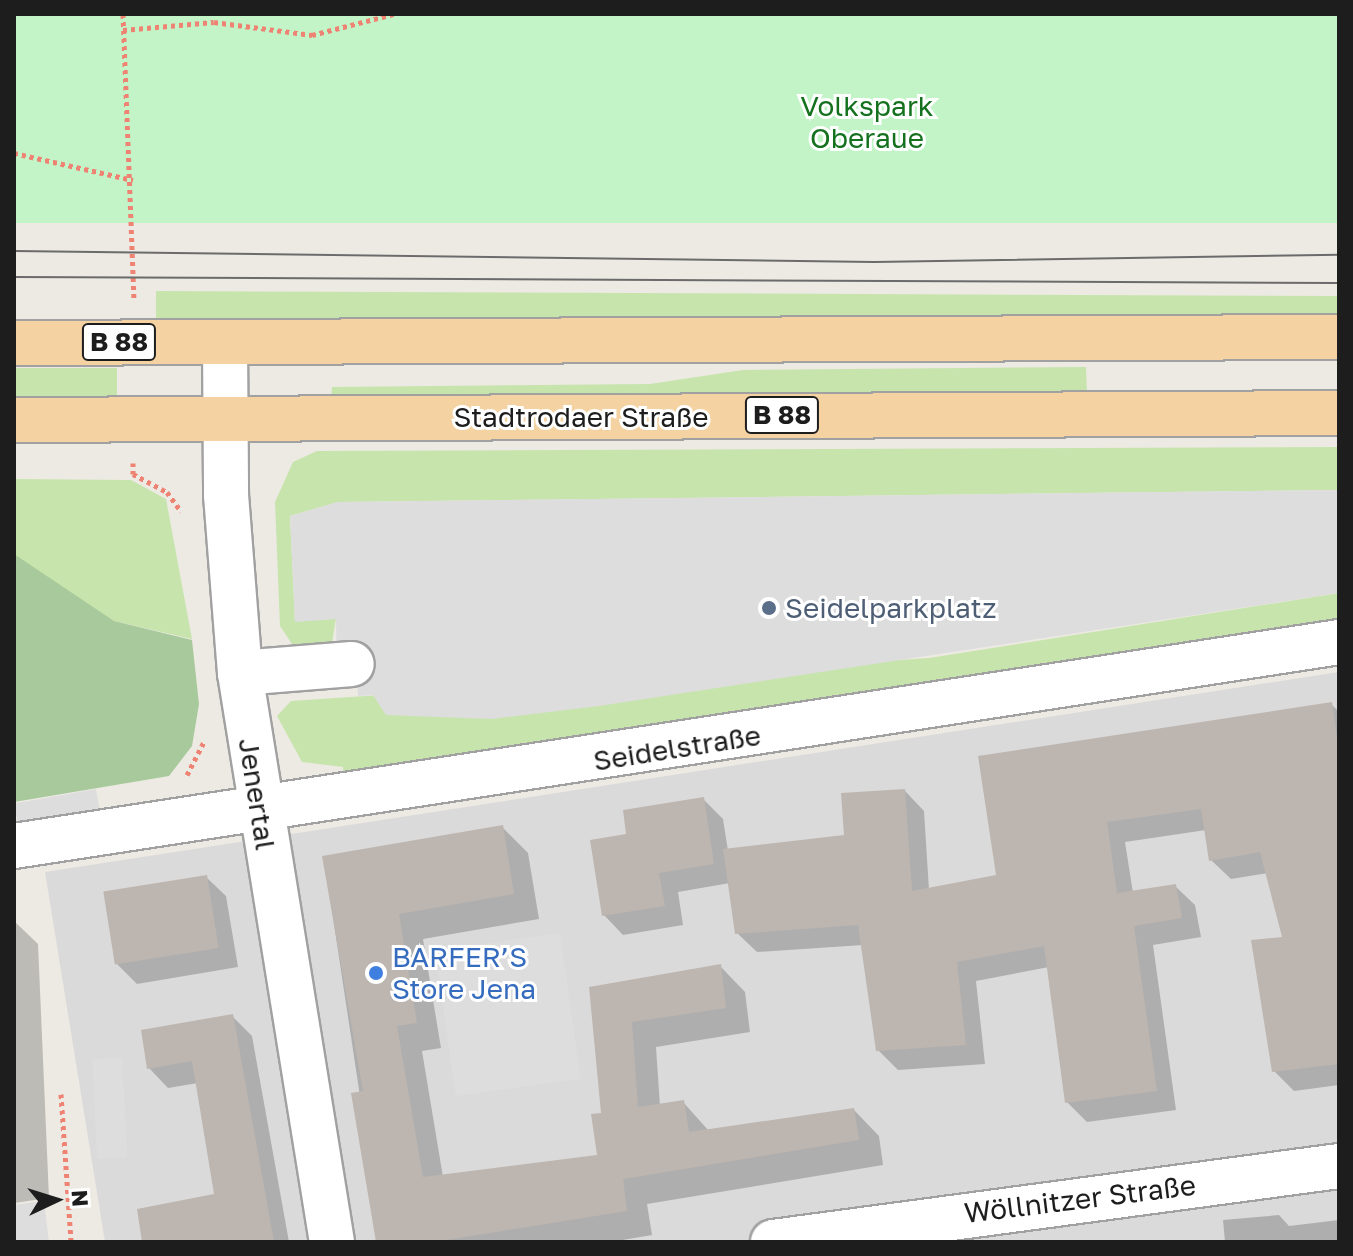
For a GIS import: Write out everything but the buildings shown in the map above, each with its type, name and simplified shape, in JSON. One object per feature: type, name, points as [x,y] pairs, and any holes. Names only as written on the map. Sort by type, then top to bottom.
[{"type":"main road","name":"B 88","points":[[14,343],[1339,337]]},
{"type":"main road","name":"Stadtrodaer Straße","points":[[14,420],[1339,413]]},
{"type":"street","name":"Jenertal","points":[[225,342],[224,420],[240,673],[258,808],[332,1242]]},
{"type":"street","name":"Seidelstraße","points":[[14,846],[1339,642]]},
{"type":"street","points":[[240,673],[352,664]]},
{"type":"street","name":"Wöllnitzer Straße","points":[[773,1242],[1339,1166]]},
{"type":"path","points":[[123,14],[133,194]]},
{"type":"path","points":[[123,30],[214,22],[312,35],[394,14]]},
{"type":"path","points":[[14,153],[133,180]]},
{"type":"path","points":[[178,784],[193,770],[207,726]]},
{"type":"path","points":[[61,1094],[71,1242]]},
{"type":"shaded area","name":"Seidelparkplatz","points":[[1339,490],[1339,593],[599,706],[492,719],[386,715],[373,695],[358,696],[357,681],[337,683],[336,619],[295,622],[290,516],[338,502]]},
{"type":"shaded area","points":[[1339,672],[1339,1242],[105,1242],[45,872]]},
{"type":"shaded area","points":[[96,789],[101,817],[19,831],[14,803]]},
{"type":"shaded area","points":[[560,933],[580,1079],[456,1096],[435,951]]},
{"type":"shaded area","points":[[122,1058],[127,1157],[97,1158],[92,1060]]},
{"type":"shaded area","points":[[44,1201],[49,1242],[14,1242],[14,1205]]},
{"type":"green space","name":"Volkspark Oberaue","points":[[14,14],[1339,14],[1339,223],[14,223]]},
{"type":"green space","points":[[156,291],[1339,296],[1339,314],[156,320]]},
{"type":"green space","points":[[1086,367],[1087,393],[331,400],[332,387],[650,384],[743,370]]},
{"type":"green space","points":[[14,368],[117,368],[117,396],[14,396]]},
{"type":"green space","points":[[1339,447],[1339,490],[338,502],[290,516],[295,621],[336,618],[332,643],[294,647],[280,626],[275,502],[293,462],[317,451]]},
{"type":"green space","points":[[14,479],[131,480],[166,499],[192,639],[114,621],[41,578],[14,554]]},
{"type":"green space","points":[[14,554],[114,621],[192,640],[199,704],[192,746],[169,776],[14,802]]},
{"type":"green space","points":[[1339,593],[1339,624],[343,781],[343,767],[302,762],[277,716],[291,701],[929,658]]},
{"type":"tram line","points":[[14,251],[874,262],[1339,255]]},
{"type":"tram line","points":[[14,277],[1339,283]]},
{"type":"place","name":"Seidelparkplatz","points":[[769,608]]},
{"type":"place","name":"BARFER’S Store Jena","points":[[376,973]]}]
